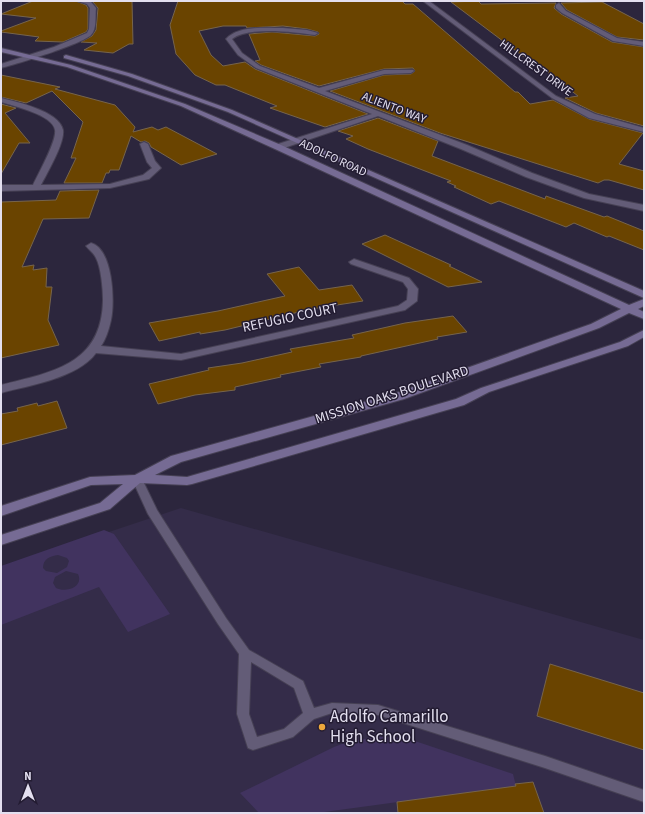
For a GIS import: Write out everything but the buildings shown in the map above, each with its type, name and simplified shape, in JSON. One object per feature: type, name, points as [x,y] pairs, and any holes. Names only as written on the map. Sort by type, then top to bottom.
[{"type":"main road","name":"ADOLFO ROAD","points":[[30,48],[90,63],[169,88],[230,111],[644,295]]},
{"type":"main road","name":"ADOLFO ROAD","points":[[1,50],[31,56],[96,74],[150,93],[278,147],[644,316]]},
{"type":"main road","name":"MISSION OAKS BOULEVARD","points":[[1,540],[105,506],[137,479],[176,459],[400,396],[595,326],[644,302]]},
{"type":"main road","name":"MISSION OAKS BOULEVARD","points":[[1,511],[90,481],[137,479],[187,481],[445,407],[460,402],[485,390],[624,344],[644,333]]},
{"type":"street","points":[[1,66],[45,52],[80,39],[89,34],[92,29],[93,8],[89,3],[80,1]]},
{"type":"street","name":"HILLCREST DRIVE","points":[[426,1],[554,97],[592,116],[644,130]]},
{"type":"street","points":[[559,5],[559,8],[564,12],[615,40],[644,44]]},
{"type":"street","name":"ALIENTO WAY","points":[[315,33],[296,31],[258,31],[239,33],[230,37],[229,40],[240,54],[253,64],[317,91],[529,175],[587,196],[644,208]]},
{"type":"street","points":[[317,91],[384,72],[411,71]]},
{"type":"street","points":[[1,100],[44,114],[58,124],[59,135],[36,187]]},
{"type":"street","points":[[278,147],[378,114]]},
{"type":"street","points":[[1,188],[110,186],[146,177],[157,168],[152,162],[144,144]]},
{"type":"street","points":[[1,389],[67,369],[82,361],[94,349],[102,334],[107,317],[108,296],[101,258],[91,246]]},
{"type":"street","name":"REFUGIO COURT","points":[[94,349],[181,357],[401,308],[412,300],[413,289],[406,280],[354,262]]},
{"type":"lane","points":[[137,479],[152,511],[222,621],[245,654],[299,685],[310,715]]},
{"type":"lane","points":[[245,654],[243,714],[252,744],[288,733],[310,715],[332,708],[378,710],[544,762],[644,796]]},
{"type":"shaded area","name":"Adolfo Camarillo High School","points":[[181,508],[644,640],[644,813],[1,813],[1,568]]},
{"type":"shaded area","points":[[104,530],[114,534],[170,614],[128,632],[99,587],[1,625],[1,566]],"holes":[[[58,555],[67,558],[69,561],[67,567],[57,573],[46,571],[43,568],[44,562],[50,557]],[[66,571],[78,574],[78,582],[73,588],[64,590],[56,588],[53,583],[55,577]]]},
{"type":"shaded area","points":[[378,737],[391,737],[415,741],[513,774],[516,786],[317,813],[259,813],[240,793],[334,747],[350,741]]},
{"type":"place","name":"Adolfo Camarillo High School","points":[[322,727]]}]
